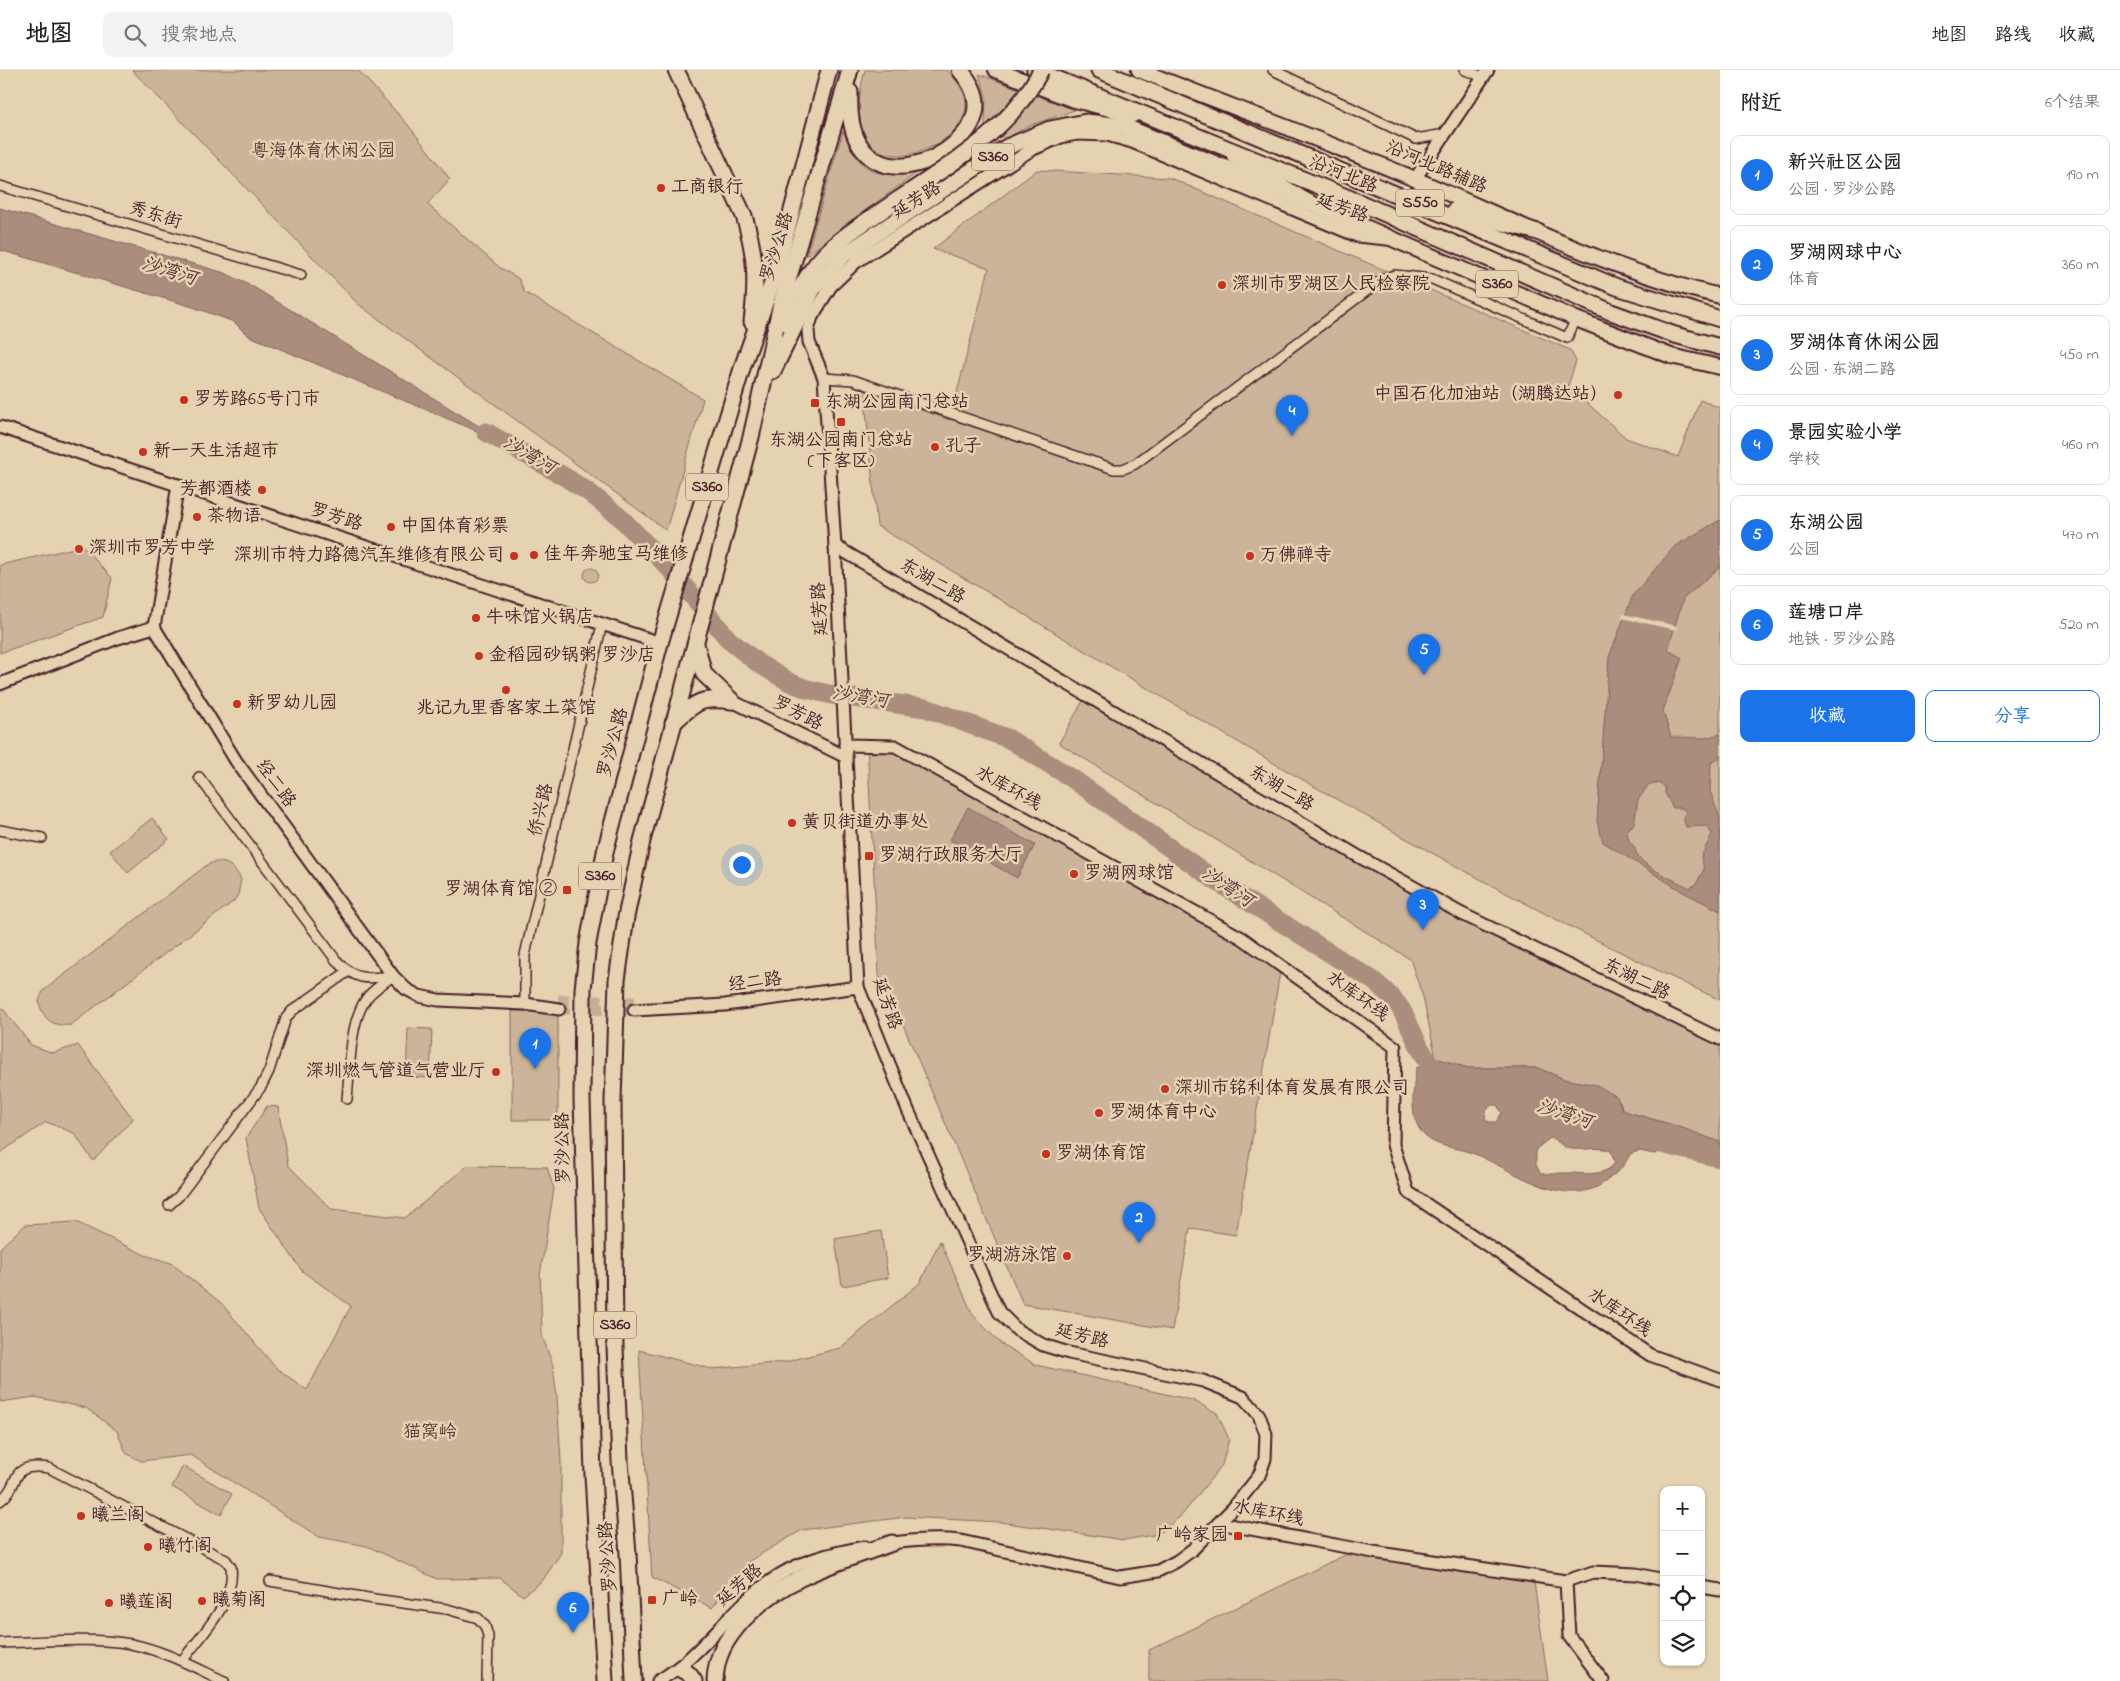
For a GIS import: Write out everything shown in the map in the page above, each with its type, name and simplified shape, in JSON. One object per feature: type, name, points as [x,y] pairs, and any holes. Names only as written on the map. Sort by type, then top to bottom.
[{"type":"highway","points":[[676,70],[744,216],[752,240],[756,286],[752,324],[744,365]]},
{"type":"highway","name":"罗沙公路","points":[[605,1677],[587,1335],[582,1099],[583,989],[596,895],[605,852],[662,637],[744,365],[775,275],[829,70]]},
{"type":"highway","points":[[775,275],[803,194],[840,70]]},
{"type":"highway","points":[[851,70],[849,112],[853,132],[859,146],[868,156],[892,167],[915,165],[926,161],[956,143],[964,135],[975,115],[976,104],[970,84],[960,70]]},
{"type":"highway","name":"罗沙公路","points":[[634,1675],[615,1348],[613,1042],[617,980],[626,917],[642,840],[751,437],[781,304],[851,70]]},
{"type":"highway","name":"沿河北路","points":[[1035,70],[1210,141],[1611,312],[1675,335],[1720,347]]},
{"type":"highway","points":[[763,390],[793,302],[808,273],[819,259],[836,242],[971,151],[1000,126],[1021,102],[1041,70]]},
{"type":"highway","name":"沿河北路","points":[[1099,70],[1404,196],[1617,287],[1720,319]]},
{"type":"highway","points":[[1108,70],[1123,79]]},
{"type":"highway","name":"S360","points":[[763,390],[812,289],[844,255],[1008,147],[1043,131],[1069,123],[1086,122],[1123,126],[1308,202]]},
{"type":"highway","points":[[1404,196],[1538,232]]},
{"type":"highway","points":[[695,642],[704,674],[732,701]]},
{"type":"highway","points":[[672,724],[698,702],[708,699],[732,701]]},
{"type":"highway","points":[[715,1681],[716,1662],[724,1644],[742,1621],[769,1596],[809,1573],[892,1543]]},
{"type":"highway","points":[[680,1669],[689,1674],[694,1681]]},
{"type":"main road","points":[[996,70],[1071,99],[1173,126]]},
{"type":"main road","name":"沿河北路辅路","points":[[1140,70],[1416,179],[1624,268],[1683,288],[1720,296]]},
{"type":"main road","points":[[1152,70],[1183,87]]},
{"type":"main road","name":"S360","points":[[1210,141],[1308,202],[1576,319],[1671,356],[1720,367]]},
{"type":"street","points":[[1273,70],[1416,139],[1445,134]]},
{"type":"street","points":[[1416,179],[1486,74],[1465,70]]},
{"type":"street","name":"延芳路","points":[[658,1681],[680,1669],[749,1598],[789,1569],[834,1553],[917,1539],[960,1542],[1120,1576],[1158,1571],[1177,1561],[1246,1494],[1258,1476],[1265,1459],[1266,1434],[1258,1415],[1243,1397],[1203,1381],[1069,1354],[1043,1345],[1017,1330],[999,1312],[908,1110],[858,987],[835,546],[824,378],[809,342],[808,330],[812,317],[824,297],[842,275],[871,250],[1031,150],[1061,138],[1091,134],[1132,142],[1357,236],[1398,240]]},
{"type":"street","name":"秀东街","points":[[0,186],[301,275]]},
{"type":"street","points":[[824,378],[853,380],[1114,469],[1122,469],[1136,464],[1384,278],[1395,275],[1432,279],[1567,338],[1576,319]]},
{"type":"street","name":"罗芳路","points":[[0,427],[602,624],[662,637]]},
{"type":"street","points":[[0,684],[118,638],[154,627],[178,485]]},
{"type":"street","name":"东湖二路","points":[[835,546],[972,625],[1356,855],[1454,910],[1720,1040]]},
{"type":"street","name":"侨兴路","points":[[525,1004],[525,955],[602,624]]},
{"type":"street","name":"经二路","points":[[154,627],[236,761],[393,976],[406,989],[419,996],[438,1000],[558,1004]]},
{"type":"street","name":"罗芳路","points":[[732,701],[846,757]]},
{"type":"street","name":"水库环线","points":[[846,745],[895,746],[1242,938],[1335,1003],[1395,1047],[1393,1145],[1408,1192],[1650,1355],[1720,1380]]},
{"type":"street","points":[[199,777],[336,960],[347,972],[367,979],[393,976]]},
{"type":"street","points":[[0,830],[42,838]]},
{"type":"street","points":[[169,1205],[179,1196],[261,1087],[286,1018],[292,1011],[347,972]]},
{"type":"street","points":[[347,1099],[356,1022],[361,1007],[367,997],[393,976]]},
{"type":"street","name":"经二路","points":[[634,1006],[657,1008],[725,1005],[858,987]]},
{"type":"street","points":[[0,1501],[19,1471],[28,1467],[49,1468],[226,1560],[231,1567],[231,1589],[183,1660]]},
{"type":"street","name":"水库环线","points":[[1219,1522],[1372,1552],[1566,1581],[1593,1572],[1636,1574],[1660,1579]]},
{"type":"street","points":[[270,1581],[447,1610],[478,1618],[485,1626],[488,1636],[487,1681]]},
{"type":"street","points":[[1566,1581],[1569,1636],[1603,1681]]},
{"type":"street","points":[[1705,1588],[1720,1590]]},
{"type":"street","points":[[0,1643],[110,1642],[132,1645],[183,1660],[224,1681]]},
{"type":"green space","name":"粤海体育休闲公园","points":[[132,70],[358,70],[409,126],[450,179],[427,204],[499,267],[519,279],[524,292],[703,399],[666,530],[358,304]]},
{"type":"green space","points":[[865,70],[947,70],[964,93],[966,102],[961,121],[947,137],[926,149],[904,155],[882,152],[866,138],[859,112]]},
{"type":"green space","points":[[979,74],[1075,110],[1031,125],[1005,139],[985,124],[986,96]]},
{"type":"green space","points":[[843,131],[856,156],[870,170],[890,174],[918,172],[806,256]]},
{"type":"green space","points":[[1037,170],[1170,178],[1570,350],[1576,361],[1568,386],[1626,438],[1678,457],[1700,400],[1720,408],[1720,1000],[1504,892],[1398,834],[1188,713],[877,526],[864,390],[950,420],[989,268],[933,249]]},
{"type":"green space","points":[[83,546],[112,578],[103,617],[0,653],[0,565]]},
{"type":"green space","points":[[588,568],[594,568],[598,575],[594,582],[588,582],[584,578],[584,572]]},
{"type":"green space","points":[[1084,699],[1455,918],[1720,1045],[1720,1144],[1677,1126],[1627,1112],[1622,1109],[1621,1103],[1583,1083],[1564,1079],[1538,1068],[1468,1068],[1436,1058],[1423,997],[1410,959],[1059,743]]},
{"type":"green space","name":"罗湖体育中心","points":[[867,742],[897,742],[1245,932],[1281,966],[1236,1235],[1190,1228],[1172,1330],[1023,1304],[892,999],[881,983]]},
{"type":"green space","points":[[152,818],[169,839],[128,873],[110,851]]},
{"type":"green space","points":[[214,862],[230,866],[241,879],[238,895],[234,901],[71,1025],[59,1025],[49,1021],[40,1007],[39,1001],[43,991],[207,865]]},
{"type":"green space","points":[[0,1005],[31,1045],[53,1053],[78,1045],[133,1119],[93,1161],[74,1133],[46,1122],[0,1153]]},
{"type":"green space","points":[[512,1011],[558,1011],[558,1120],[512,1120]]},
{"type":"green space","points":[[408,1028],[432,1029],[430,1078],[406,1077]]},
{"type":"green space","name":"猫窝岭","points":[[267,1106],[278,1107],[288,1165],[331,1209],[405,1218],[467,1166],[547,1167],[554,1189],[540,1275],[542,1335],[553,1366],[557,1397],[561,1462],[561,1553],[543,1580],[523,1596],[500,1578],[437,1579],[367,1546],[319,1537],[191,1455],[141,1461],[126,1453],[117,1431],[86,1408],[35,1397],[0,1402],[0,1248],[25,1225],[76,1222],[145,1255],[171,1263],[221,1303],[276,1368],[307,1390],[351,1306],[302,1271],[259,1208],[246,1138]]},
{"type":"green space","points":[[881,1231],[888,1278],[842,1286],[835,1239]]},
{"type":"green space","points":[[940,1241],[973,1315],[1000,1343],[1036,1365],[1192,1400],[1217,1413],[1229,1439],[1222,1465],[1182,1515],[1159,1534],[1124,1540],[1000,1522],[906,1517],[802,1530],[749,1561],[712,1608],[652,1577],[639,1350],[712,1369],[785,1362],[840,1348],[920,1283]]},
{"type":"green space","points":[[183,1466],[232,1494],[221,1515],[172,1487]]},
{"type":"green space","points":[[1349,1553],[1534,1582],[1548,1681],[1149,1681],[1149,1650]]},
{"type":"water","points":[[0,208],[225,273],[255,288],[508,444],[247,335],[234,322],[193,307],[0,250]]},
{"type":"water","points":[[1720,520],[1720,567],[1683,599],[1668,650],[1682,658],[1663,711],[1671,737],[1705,738],[1720,734],[1720,758],[1711,763],[1710,791],[1720,819],[1720,911],[1683,892],[1603,842],[1597,821],[1609,657],[1633,595],[1675,546]],"holes":[[[1660,783],[1665,787],[1665,793],[1673,808],[1682,808],[1686,812],[1683,817],[1686,827],[1707,826],[1712,834],[1701,857],[1704,869],[1696,884],[1690,888],[1644,863],[1639,858],[1633,845],[1629,842],[1627,831],[1634,824],[1638,800],[1649,784]]]},
{"type":"water","points":[[968,807],[1035,845],[1017,878],[950,840]]},
{"type":"water","points":[[1436,1058],[1468,1068],[1538,1068],[1564,1079],[1597,1085],[1617,1097],[1622,1109],[1627,1112],[1677,1126],[1720,1142],[1720,1158],[1673,1147],[1654,1154],[1639,1151],[1630,1154],[1620,1170],[1595,1188],[1578,1192],[1560,1191],[1542,1186],[1472,1153],[1436,1143],[1424,1135],[1416,1122],[1413,1107],[1416,1068]],"holes":[[[1491,1105],[1497,1105],[1502,1113],[1496,1122],[1489,1122],[1485,1119],[1486,1111]],[[1550,1138],[1567,1148],[1606,1149],[1611,1151],[1615,1163],[1604,1171],[1590,1174],[1540,1173],[1536,1165],[1536,1149]]]},
{"type":"pier","points":[[1623,614],[1677,626],[1676,630],[1621,618]]},
{"type":"waterway","name":"沙湾河","points":[[486,432],[565,477],[590,493],[622,519],[670,569],[729,640],[758,663],[789,682],[807,689],[832,695],[926,708],[1009,739],[1070,777],[1219,883],[1374,981],[1401,1009],[1431,1065],[1448,1078]]},
{"type":"waterway","name":"沙湾河","points":[[1653,1142],[1720,1158]]},
{"type":"tunnel","points":[[558,1000],[635,1002]]},
{"type":"tunnel","points":[[559,1009],[634,1010]]},
{"type":"place","name":"工商银行","points":[[661,188]]},
{"type":"place","name":"深圳市罗湖区人民检察院","points":[[1222,285]]},
{"type":"place","name":"中国石化加油站（湖腾达站）","points":[[1618,395]]},
{"type":"place","name":"罗芳路65号门市","points":[[184,400]]},
{"type":"place","name":"东湖公园南门总站","points":[[815,403]]},
{"type":"place","name":"东湖公园南门总站 (下客区)","points":[[841,422]]},
{"type":"place","name":"景园实验小学","points":[[1292,436]]},
{"type":"place","name":"孔子","points":[[935,447]]},
{"type":"place","name":"新一天生活超市","points":[[143,452]]},
{"type":"place","name":"芳都酒楼","points":[[262,490]]},
{"type":"place","name":"茶物语","points":[[197,517]]},
{"type":"place","name":"中国体育彩票","points":[[391,527]]},
{"type":"place","name":"深圳市罗芳中学","points":[[79,549]]},
{"type":"place","name":"佳年奔驰宝马维修","points":[[534,555]]},
{"type":"place","name":"深圳市特力路德汽车维修有限公司","points":[[514,556]]},
{"type":"place","name":"万佛禅寺","points":[[1250,556]]},
{"type":"place","name":"牛味馆火锅店","points":[[476,618]]},
{"type":"place","name":"金稻园砂锅粥 罗沙店","points":[[479,656]]},
{"type":"place","name":"东湖公园","points":[[1424,675]]},
{"type":"place","name":"兆记九里香客家土菜馆","points":[[506,690]]},
{"type":"place","name":"新罗幼儿园","points":[[237,704]]},
{"type":"place","name":"黄贝街道办事处","points":[[792,823]]},
{"type":"place","name":"罗湖行政服务大厅","points":[[869,856]]},
{"type":"place","name":"罗湖网球馆","points":[[1074,874]]},
{"type":"place","name":"罗湖体育馆 ②","points":[[567,890]]},
{"type":"place","name":"罗湖体育休闲公园","points":[[1423,930]]},
{"type":"place","name":"新兴社区公园","points":[[535,1069]]},
{"type":"place","name":"深圳燃气管道气营业厅","points":[[496,1072]]},
{"type":"place","name":"深圳市铭利体育发展有限公司","points":[[1165,1089]]},
{"type":"place","name":"罗湖体育中心","points":[[1099,1113]]},
{"type":"place","name":"罗湖体育馆","points":[[1046,1154]]},
{"type":"place","name":"罗湖网球中心","points":[[1139,1243]]},
{"type":"place","name":"罗湖游泳馆","points":[[1067,1256]]},
{"type":"place","name":"曦兰阁","points":[[81,1516]]},
{"type":"place","name":"广岭家园","points":[[1238,1536]]},
{"type":"place","name":"曦竹阁","points":[[148,1547]]},
{"type":"place","name":"广岭","points":[[652,1600]]},
{"type":"place","name":"曦菊阁","points":[[202,1601]]},
{"type":"place","name":"曦莲阁","points":[[109,1603]]},
{"type":"place","name":"莲塘口岸","points":[[573,1633]]}]
